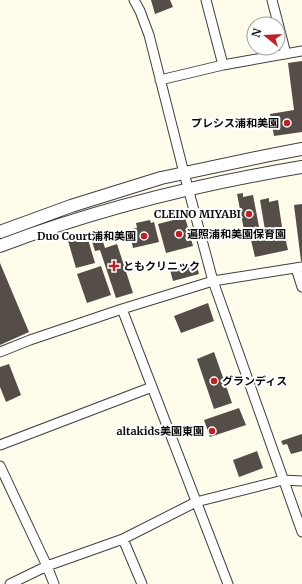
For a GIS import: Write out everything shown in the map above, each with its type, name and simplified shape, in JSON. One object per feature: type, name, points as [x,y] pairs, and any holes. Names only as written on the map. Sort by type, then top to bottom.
[{"type":"street","points":[[134,0],[140,10],[149,35],[188,190],[213,281],[302,532]]},
{"type":"street","points":[[206,0],[223,65]]},
{"type":"street","points":[[272,0],[276,16]]},
{"type":"street","points":[[286,54],[302,51]]},
{"type":"street","points":[[160,80],[223,65],[275,56]]},
{"type":"street","points":[[0,232],[71,206],[161,178],[302,149]]},
{"type":"street","points":[[0,246],[74,220],[144,201],[268,172],[302,167]]},
{"type":"street","points":[[0,352],[30,340],[122,309],[213,281],[299,267],[302,287]]},
{"type":"street","points":[[122,309],[228,584]]},
{"type":"street","points":[[0,445],[152,386]]},
{"type":"street","points":[[0,466],[54,584]]},
{"type":"street","points":[[10,584],[47,566],[123,539],[196,502],[283,480],[302,481]]},
{"type":"street","points":[[123,539],[142,584]]},
{"type":"building","points":[[151,0],[170,0],[173,7],[155,14]]},
{"type":"building","points":[[302,61],[302,132],[274,136],[270,114],[294,110],[288,63]]},
{"type":"building","name":"CLEINO MIYABI","points":[[243,193],[243,197],[253,195],[260,232],[245,235],[237,194]]},
{"type":"building","points":[[269,198],[269,202],[278,200],[282,227],[265,230],[260,200]]},
{"type":"building","points":[[302,204],[302,261],[301,261],[294,205]]},
{"type":"building","points":[[185,217],[193,246],[166,253],[158,224]]},
{"type":"building","name":"Duo Court浦和美園","points":[[150,220],[151,223],[154,222],[159,242],[133,248],[129,230],[137,228],[136,223]]},
{"type":"building","points":[[99,229],[105,248],[117,244],[133,293],[116,298],[100,250],[95,251],[89,232]]},
{"type":"building","points":[[284,233],[288,250],[255,257],[251,240]]},
{"type":"building","points":[[87,236],[95,263],[76,268],[68,241]]},
{"type":"building","points":[[0,263],[29,332],[0,345]]},
{"type":"building","points":[[196,263],[199,274],[173,281],[170,270]]},
{"type":"building","points":[[101,266],[111,295],[87,303],[77,274]]},
{"type":"building","points":[[208,303],[214,321],[181,333],[174,316]]},
{"type":"building","name":"グランディス","points":[[214,352],[232,403],[214,409],[197,359]]},
{"type":"building","points":[[9,364],[21,395],[6,402],[0,387],[0,367]]},
{"type":"building","points":[[239,408],[246,425],[210,437],[204,420]]},
{"type":"building","points":[[302,434],[302,451],[291,454],[287,444],[283,445],[281,441]]},
{"type":"building","points":[[257,451],[263,468],[239,477],[233,460]]},
{"type":"place","name":"プレシス浦和美園","points":[[287,123]]},
{"type":"place","name":"CLEINO MIYABI","points":[[249,214]]},
{"type":"place","name":"遍照浦和美園保育園","points":[[179,234]]},
{"type":"place","name":"Duo Court浦和美園","points":[[144,236]]},
{"type":"place","name":"ともクリニック","points":[[114,266]]},
{"type":"place","name":"グランディス","points":[[214,381]]},
{"type":"place","name":"altakids美園東園","points":[[212,431]]}]
